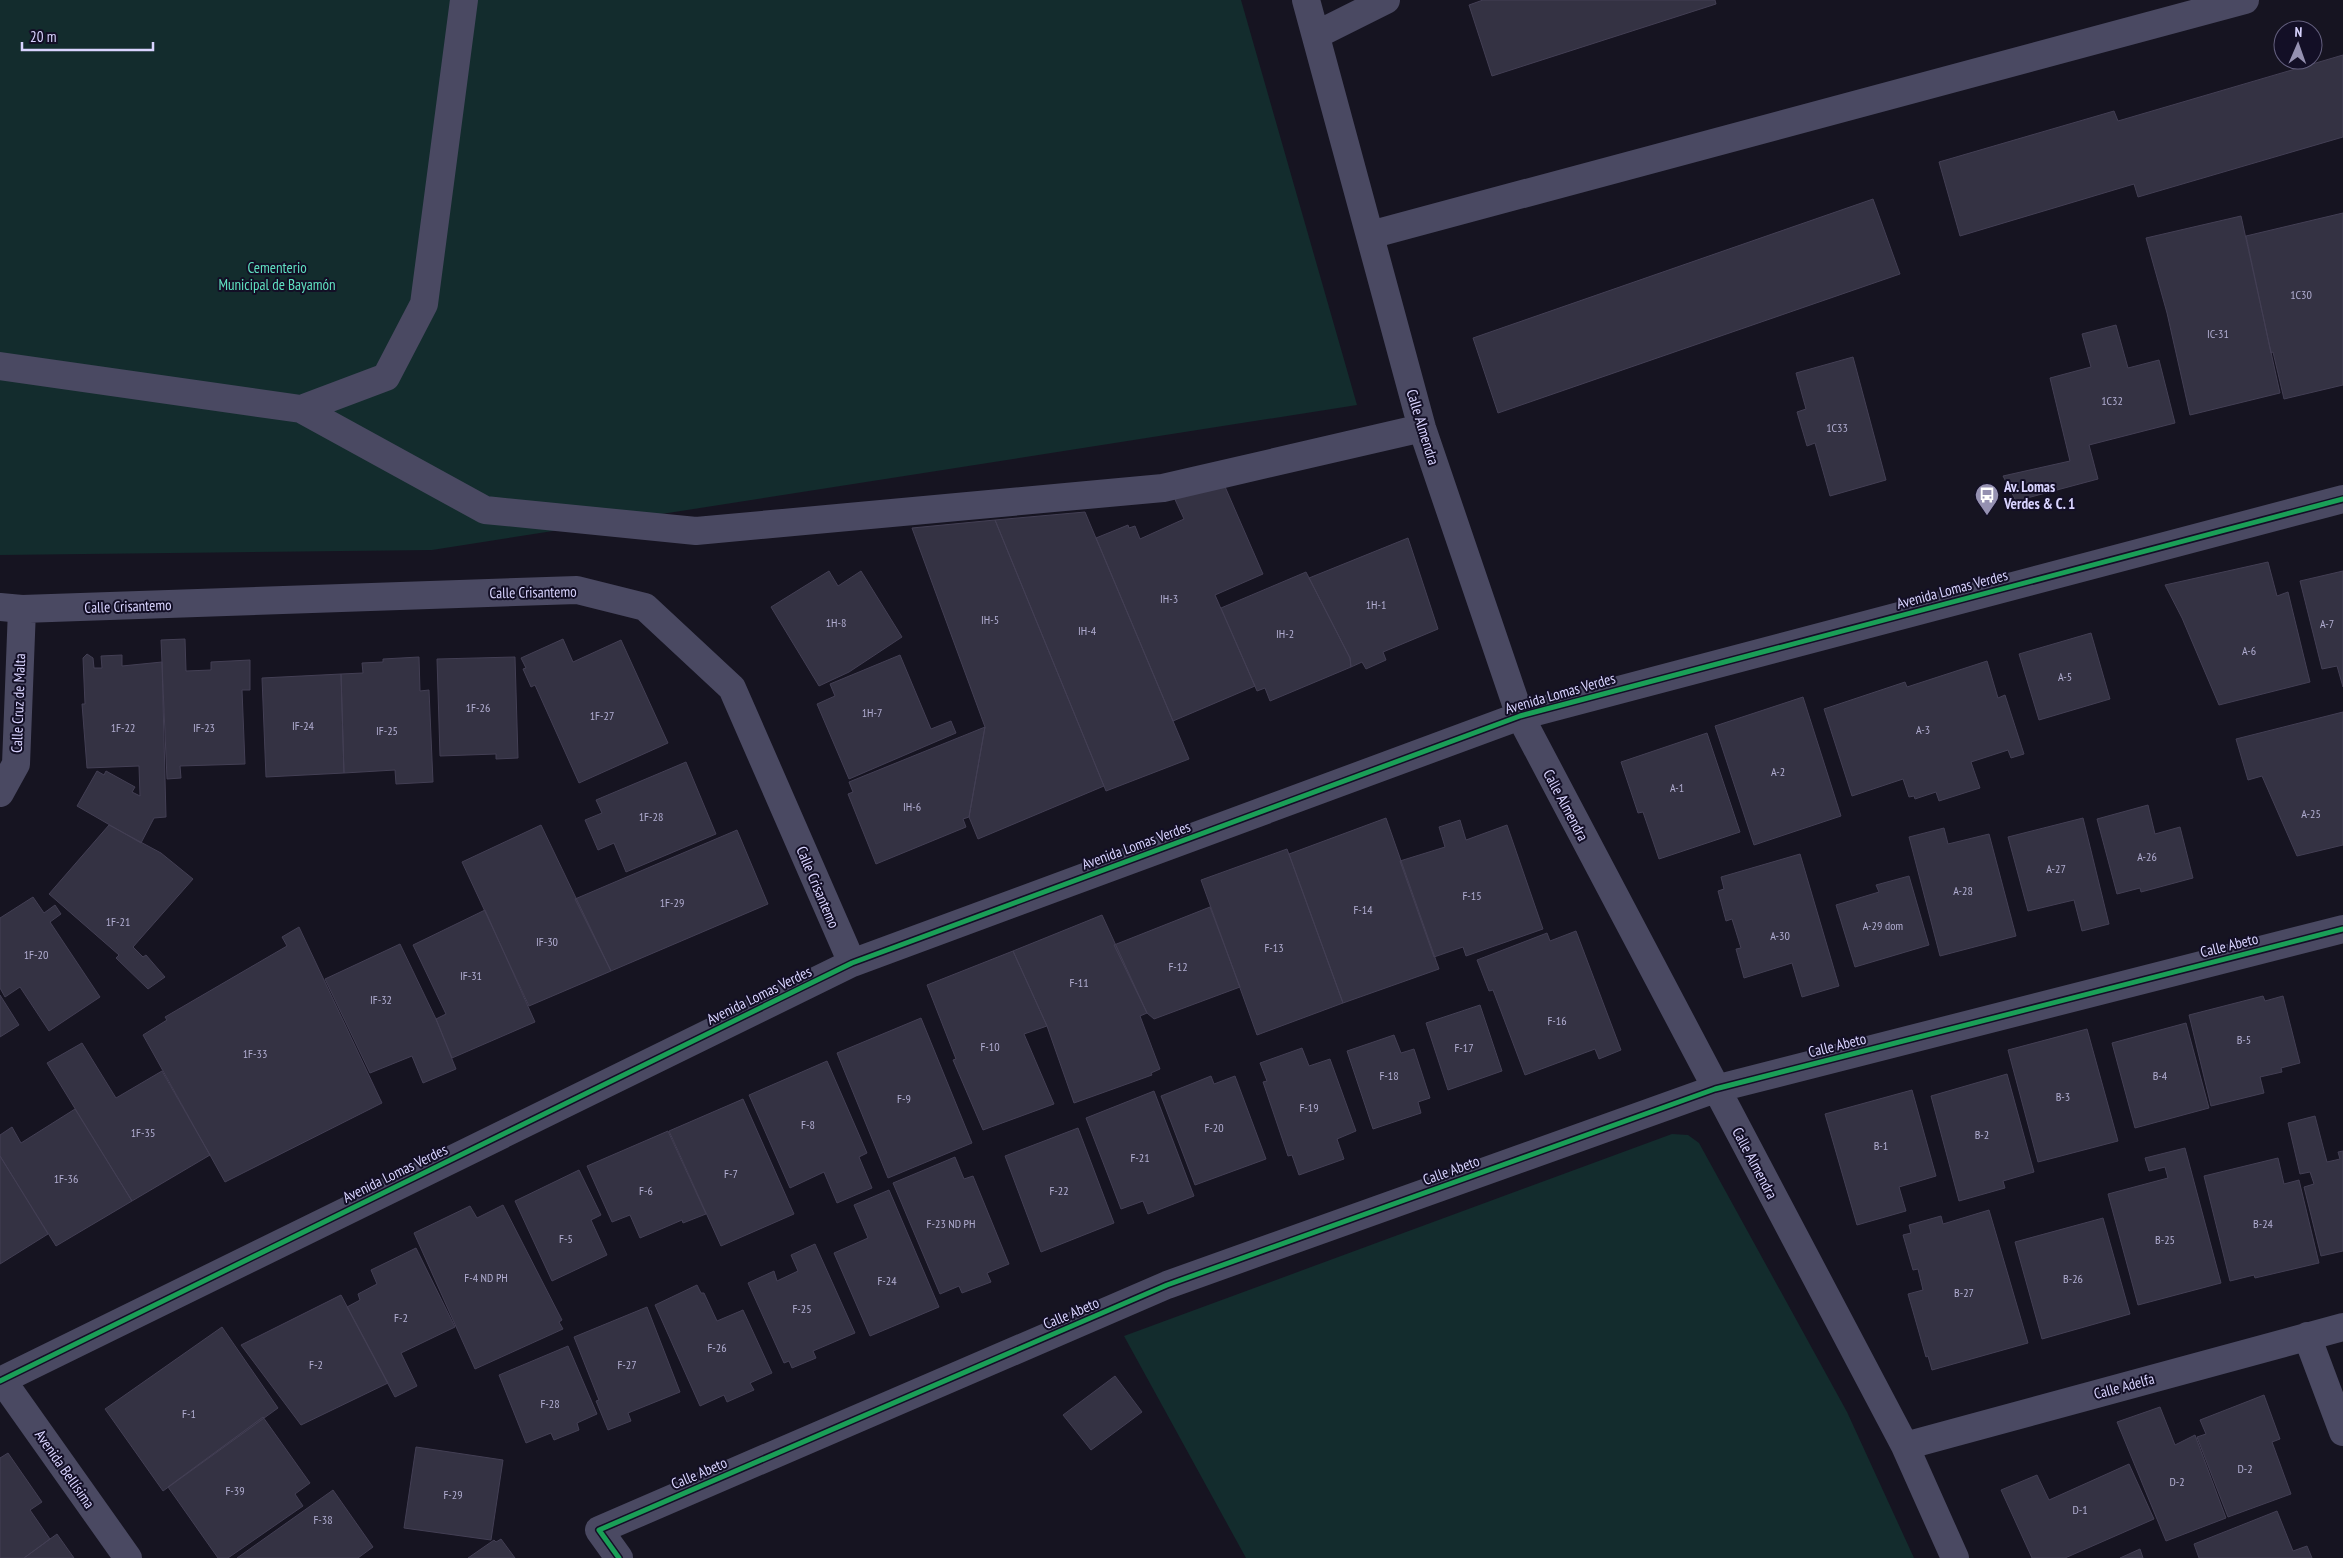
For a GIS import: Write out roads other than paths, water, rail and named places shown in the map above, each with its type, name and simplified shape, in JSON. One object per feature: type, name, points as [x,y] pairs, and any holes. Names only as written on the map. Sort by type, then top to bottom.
[{"type":"street","points":[[301,409],[386,377],[424,304],[464,0]]},
{"type":"street","name":"Calle Almendra","points":[[1306,0],[1422,428],[1520,716],[1715,1089],[1905,1446],[1955,1558]]},
{"type":"street","points":[[1316,35],[1386,0]]},
{"type":"street","points":[[1370,235],[2245,0]]},
{"type":"street","points":[[0,366],[301,409],[485,510],[696,531],[1163,488],[1422,428]]},
{"type":"street","name":"Avenida Lomas Verdes","points":[[1,1380],[852,963],[1520,716],[2343,499]]},
{"type":"street","name":"Calle Crisantemo","points":[[11,608],[577,590],[645,607],[732,688],[852,963]]},
{"type":"street","name":"Calle Cruz de Malta","points":[[0,793],[16,764],[11,608]]},
{"type":"street","name":"Calle Abeto","points":[[619,1558],[599,1530],[1167,1285],[1715,1089],[2343,929]]},
{"type":"street","name":"Calle Adelfa","points":[[1905,1446],[2343,1327]]},
{"type":"street","points":[[2307,1336],[2343,1432]]},
{"type":"street","name":"Avenida Bellísima","points":[[1,1380],[128,1558]]},
{"type":"place","name":"Av. Lomas Verdes & C. 1","points":[[1987,516]]},
{"type":"park label","name":"Cementerio Municipal de Bayamón","points":[[277,276]]}]
